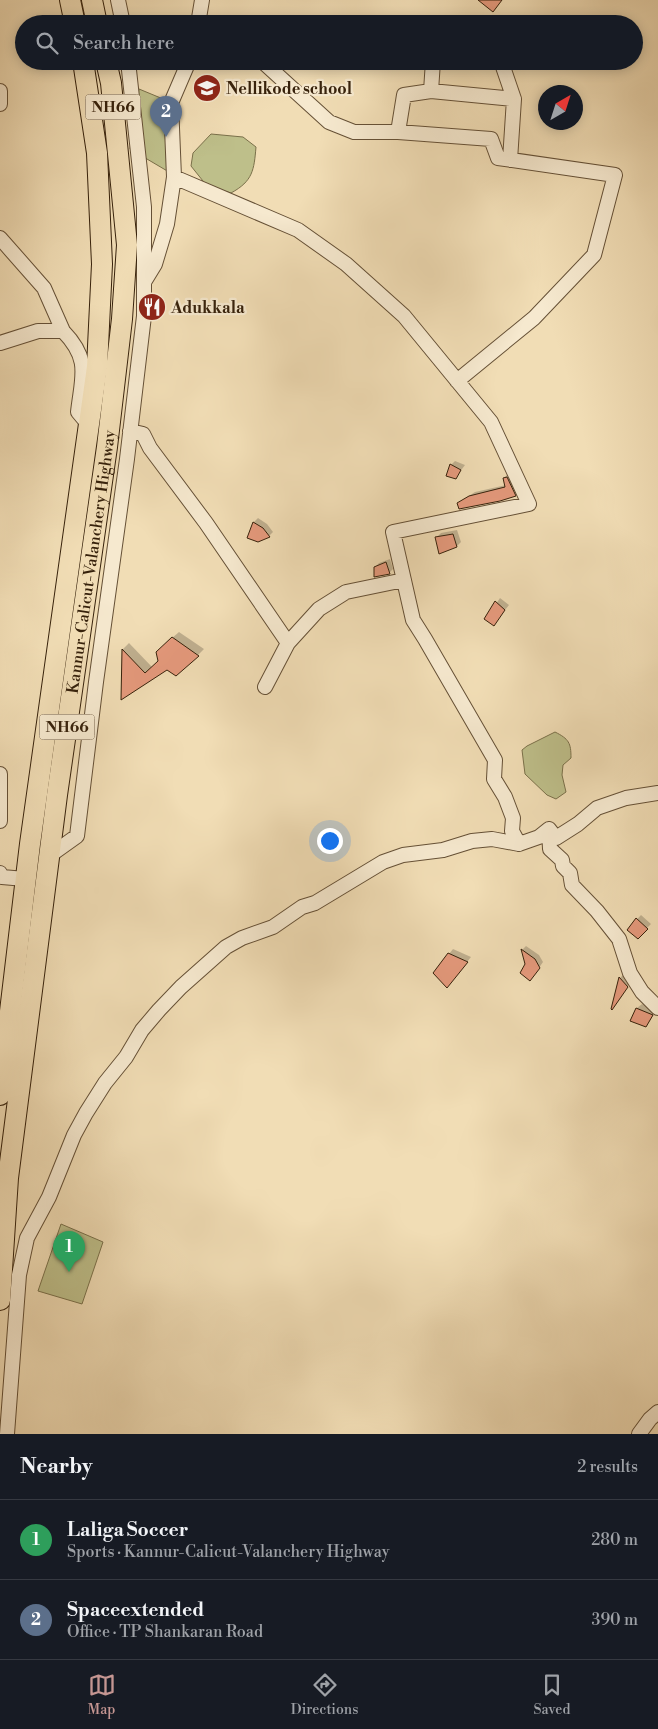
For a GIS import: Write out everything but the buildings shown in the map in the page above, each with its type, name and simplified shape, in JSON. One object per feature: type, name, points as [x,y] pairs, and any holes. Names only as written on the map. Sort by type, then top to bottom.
[{"type":"highway","points":[[70,0],[73,15]]},
{"type":"highway","points":[[92,0],[95,15]]},
{"type":"highway","name":"Kannur-Calicut-Valanchery Highway","points":[[0,1095],[5,1001],[25,878],[97,367],[102,264],[97,153],[84,70]]},
{"type":"highway","name":"Kannur-Calicut-Valanchery Highway","points":[[0,1300],[8,1178],[49,856],[107,446],[122,319],[127,245],[111,83],[108,70]]},
{"type":"street","points":[[118,0],[121,15]]},
{"type":"street","points":[[202,0],[202,15]]},
{"type":"street","points":[[49,856],[77,836],[144,316],[144,207],[129,70]]},
{"type":"street","points":[[144,283],[155,264],[166,224],[174,178],[172,103],[185,70]]},
{"type":"street","points":[[272,70],[329,122],[354,132],[398,132],[491,138],[498,158],[615,176],[594,255],[534,318],[458,382]]},
{"type":"street","points":[[431,91],[432,70]]},
{"type":"street","points":[[504,70],[514,99],[510,160]]},
{"type":"street","points":[[0,91],[0,104]]},
{"type":"street","points":[[398,132],[404,95],[431,91],[514,99]]},
{"type":"street","points":[[174,178],[298,230],[346,264],[404,316],[491,422],[529,504],[393,532],[413,620],[495,760],[494,779],[505,797],[513,818],[512,831],[519,844]]},
{"type":"street","points":[[0,238],[44,288],[63,331],[75,343],[84,366],[78,412],[88,424]]},
{"type":"street","points":[[0,343],[38,331],[63,331]]},
{"type":"street","points":[[130,431],[143,434],[150,448],[206,523],[288,643]]},
{"type":"street","points":[[265,687],[288,643],[319,609],[346,592],[404,580]]},
{"type":"street","points":[[0,774],[0,821]]},
{"type":"street","points":[[549,829],[556,838],[578,824],[597,808],[626,798],[658,793]]},
{"type":"street","points":[[7,1434],[19,1275],[27,1238],[49,1196],[74,1135],[86,1112],[142,1030],[159,1010],[181,987],[226,947],[242,938],[273,927],[302,907],[315,903],[383,862],[403,855],[442,850],[472,841],[492,839],[519,844],[539,837],[549,829]]},
{"type":"street","points":[[549,829],[550,849],[562,860],[563,866],[570,873],[572,884],[619,939],[630,973],[642,992],[658,1008]]},
{"type":"street","points":[[0,873],[2,877],[25,878]]},
{"type":"street","points":[[640,1434],[650,1419],[658,1412]]},
{"type":"green space","points":[[139,89],[168,101],[169,172],[130,149]]},
{"type":"green space","points":[[211,134],[243,137],[256,147],[251,174],[244,184],[231,193],[207,186],[191,166],[193,153]]},
{"type":"green space","points":[[555,732],[568,742],[571,758],[563,765],[562,775],[566,792],[556,799],[547,795],[525,774],[522,750]]},
{"type":"green space","points":[[61,1224],[103,1242],[82,1304],[38,1291]]},
{"type":"place","name":"Nellikode school","points":[[207,88]]},
{"type":"place","name":"Spaceextended","points":[[166,137]]},
{"type":"place","name":"Adukkala","points":[[152,307]]},
{"type":"place","name":"Laliga Soccer","points":[[69,1272]]}]
